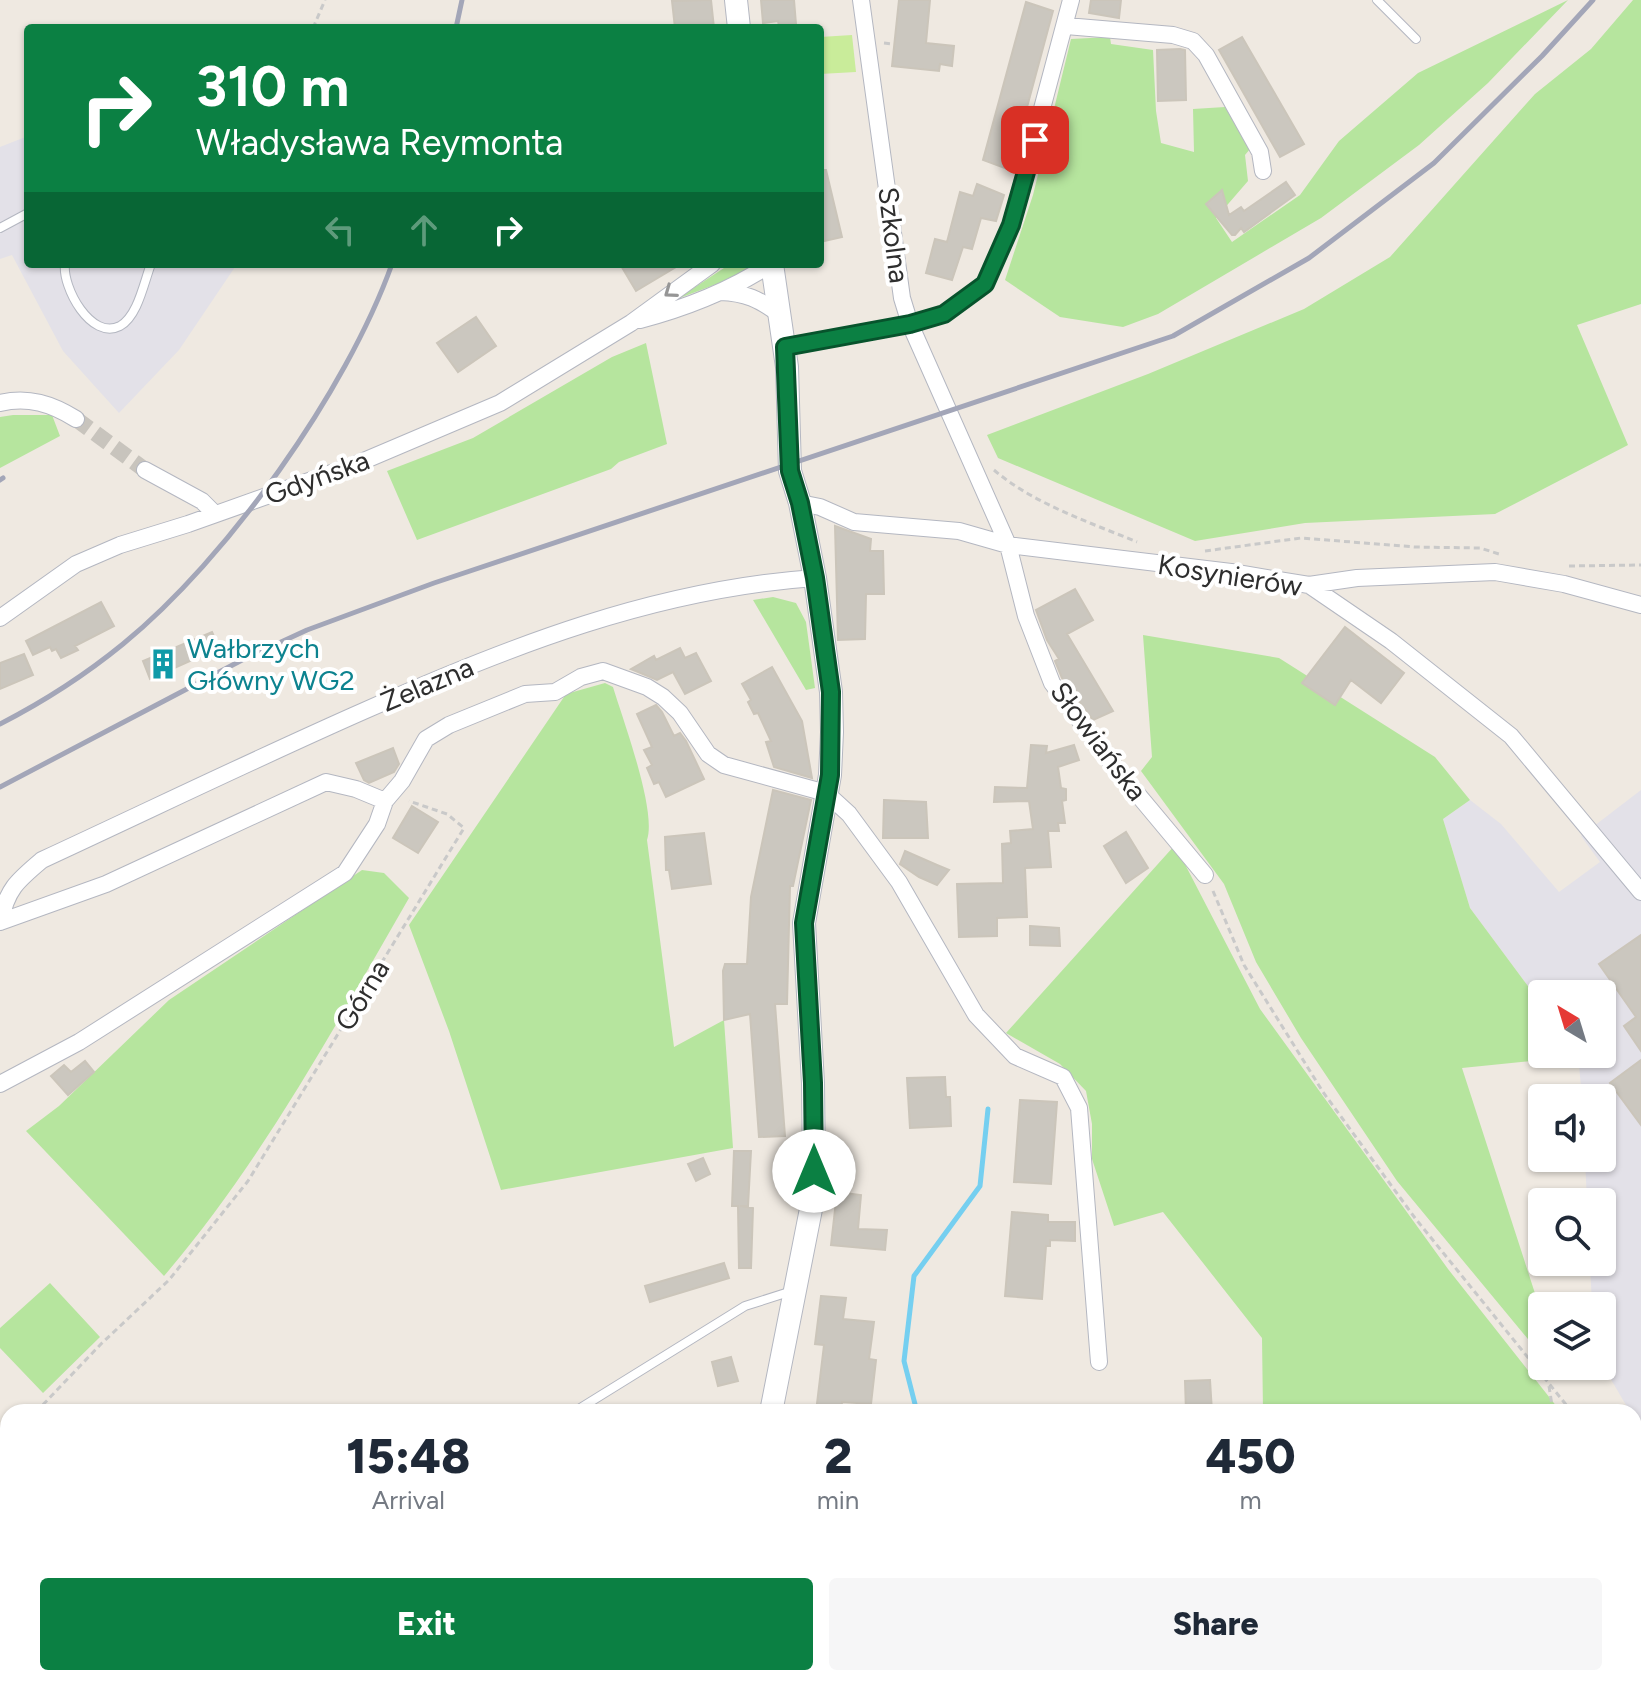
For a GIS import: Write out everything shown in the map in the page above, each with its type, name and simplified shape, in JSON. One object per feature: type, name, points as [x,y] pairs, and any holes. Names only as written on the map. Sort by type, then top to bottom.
[{"type":"main road","points":[[736,0],[739,24]]},
{"type":"main road","points":[[773,268],[785,347],[790,471],[800,503],[815,578],[831,692],[831,746],[826,793],[804,923],[813,1083],[811,1209],[773,1404]]},
{"type":"street","name":"Szkolna","points":[[861,0],[902,298],[910,324],[1008,545]]},
{"type":"street","points":[[785,347],[910,324],[944,314],[985,284],[1011,225],[1071,0]]},
{"type":"street","points":[[1066,26],[1173,35],[1193,41],[1206,55],[1260,152],[1263,171]]},
{"type":"street","name":"Gdyńska","points":[[0,618],[76,564],[120,545],[354,465],[500,403],[631,323],[707,268]]},
{"type":"street","name":"Gdyńska","points":[[631,323],[677,310],[764,268]]},
{"type":"street","points":[[719,292],[758,298],[779,314]]},
{"type":"street","points":[[0,403],[35,401],[57,407],[76,419]]},
{"type":"street","points":[[145,470],[202,501],[215,514]]},
{"type":"street","name":"Kosynierów","points":[[800,503],[820,507],[854,522],[959,531],[1008,545],[1231,572],[1309,585],[1391,641],[1511,736],[1641,892]]},
{"type":"street","name":"Słowiańska","points":[[1008,545],[1026,616],[1052,683],[1109,760],[1205,875]]},
{"type":"street","points":[[1309,585],[1357,578],[1495,572],[1564,584],[1641,605]]},
{"type":"street","name":"Żelazna","points":[[0,922],[6,896],[42,860],[430,681],[532,640],[604,617],[717,589],[815,578]]},
{"type":"street","points":[[0,1084],[79,1042],[345,873],[377,824],[385,801],[402,781],[426,739],[449,725],[525,694],[555,692],[581,677],[603,671],[647,687],[663,697],[680,713],[708,754],[724,765],[826,793],[849,814],[899,882],[976,1015],[1015,1056],[1063,1077],[1079,1108],[1099,1362]]},
{"type":"street","points":[[0,922],[106,884],[326,782],[356,789],[385,801]]},
{"type":"lane","points":[[1377,0],[1416,39]]},
{"type":"lane","points":[[0,228],[24,215]]},
{"type":"lane","points":[[64,268],[63,279],[71,298],[87,316],[105,328],[119,327],[132,315],[150,268]]},
{"type":"lane","points":[[587,1404],[745,1306],[795,1290]]},
{"type":"path","points":[[315,24],[325,0]]},
{"type":"path","points":[[961,442],[1008,481],[1077,517],[1144,545]]},
{"type":"path","points":[[1200,551],[1301,538],[1415,547],[1480,548],[1506,557]]},
{"type":"path","points":[[1569,566],[1641,565]]},
{"type":"path","name":"Górna","points":[[44,1404],[169,1280],[248,1181],[464,828],[447,814],[410,801],[385,801]]},
{"type":"path","points":[[1205,875],[1229,923],[1244,965],[1323,1092],[1415,1218],[1565,1404]]},
{"type":"path","points":[[1549,1386],[1552,1404]]},
{"type":"shaded area","points":[[24,138],[24,268],[234,268],[179,350],[119,413],[63,351],[12,255],[0,259],[0,147]]},
{"type":"shaded area","points":[[1641,790],[1641,1404],[1625,1404],[1611,1380],[1616,1380],[1616,1292],[1591,1292],[1591,1276],[1616,1276],[1616,1188],[1586,1188],[1586,1172],[1616,1172],[1616,1084],[1581,1084],[1579,1068],[1616,1068],[1616,980],[1528,980],[1528,986],[1470,908],[1443,819],[1470,800],[1501,824],[1559,892],[1600,862],[1581,836]]},
{"type":"green space","points":[[1568,0],[1488,83],[1419,145],[1321,218],[1158,314],[1123,327],[1060,317],[1005,280],[1033,195],[1071,39],[1110,37],[1111,44],[1153,50],[1161,143],[1194,152],[1193,109],[1225,107],[1250,149],[1245,155],[1248,181],[1216,218],[1232,242],[1300,195],[1339,141],[1418,73]]},
{"type":"green space","points":[[1633,0],[1641,0],[1641,304],[1577,325],[1628,445],[1495,514],[1305,523],[1195,541],[998,458],[987,435],[1148,374],[1304,309],[1390,257],[1535,94],[1591,49]]},
{"type":"green space","points":[[852,35],[856,72],[824,74],[824,37]]},
{"type":"green space","points":[[724,268],[751,268],[746,273],[677,299]]},
{"type":"green space","points":[[646,343],[667,444],[619,462],[611,469],[417,540],[387,471],[473,438],[612,357]]},
{"type":"green space","points":[[52,415],[60,436],[0,468],[0,417]]},
{"type":"green space","points":[[773,597],[796,603],[806,622],[815,688],[806,690],[753,600]]},
{"type":"green space","points":[[1143,635],[1279,658],[1435,757],[1470,800],[1443,819],[1470,908],[1528,986],[1528,1061],[1462,1068],[1535,1292],[1528,1292],[1528,1339],[1397,1181],[1301,1038],[1256,962],[1224,884],[1141,771],[1152,757]]},
{"type":"green space","points":[[605,683],[613,687],[638,765],[647,808],[647,840],[674,1047],[724,1020],[733,1148],[501,1190],[449,1031],[409,925],[566,694]]},
{"type":"green space","points":[[1175,845],[1260,1009],[1448,1269],[1528,1370],[1528,1380],[1536,1380],[1555,1404],[1263,1404],[1262,1338],[1163,1212],[1114,1226],[1092,1159],[1092,1124],[1086,1091],[1060,1064],[1006,1033]]},
{"type":"green space","points":[[362,870],[384,873],[409,898],[265,1140],[200,1232],[164,1276],[26,1131],[59,1106],[169,1000]]},
{"type":"green space","points":[[50,1283],[100,1337],[43,1393],[0,1348],[0,1328]]},
{"type":"building","points":[[711,0],[714,24],[675,24],[672,1]]},
{"type":"building","points":[[761,0],[794,0],[796,24],[779,24],[778,21],[763,23]]},
{"type":"building","points":[[899,0],[930,0],[926,43],[954,46],[952,66],[940,64],[939,71],[892,66]]},
{"type":"building","points":[[1091,0],[1121,0],[1119,18],[1089,13]]},
{"type":"building","points":[[1026,2],[1053,11],[1010,170],[983,160]]},
{"type":"building","points":[[1242,37],[1304,144],[1280,157],[1219,50]]},
{"type":"building","points":[[1157,50],[1185,50],[1186,100],[1158,101]]},
{"type":"building","points":[[824,170],[826,170],[842,237],[824,241]]},
{"type":"building","points":[[1286,182],[1295,195],[1244,232],[1241,228],[1235,235],[1206,204],[1222,190],[1229,215],[1241,207],[1244,211]]},
{"type":"building","points":[[977,184],[1004,195],[996,221],[981,218],[972,249],[963,247],[952,280],[926,273],[935,239],[947,242],[960,192],[973,196]]},
{"type":"building","points":[[622,268],[674,268],[636,291]]},
{"type":"building","points":[[476,317],[496,346],[458,372],[437,343]]},
{"type":"building","points":[[835,526],[871,539],[870,551],[883,551],[884,594],[866,594],[865,639],[838,640]]},
{"type":"building","points":[[1075,589],[1093,620],[1067,634],[1113,711],[1093,720],[1062,678],[1055,661],[1059,659],[1047,640],[1036,610]]},
{"type":"building","points":[[101,602],[114,626],[75,646],[78,650],[61,658],[56,649],[52,651],[50,647],[33,655],[26,641]]},
{"type":"building","points":[[1345,627],[1404,673],[1381,703],[1351,680],[1335,705],[1302,683]]},
{"type":"building","points":[[212,632],[219,648],[150,679],[143,661]]},
{"type":"building","points":[[680,648],[685,658],[696,653],[711,681],[685,694],[673,672],[657,680],[631,669],[654,656],[656,660]]},
{"type":"building","points":[[24,654],[33,675],[0,689],[0,663]]},
{"type":"building","points":[[772,667],[802,721],[812,778],[774,767],[766,742],[771,741],[758,713],[754,714],[748,702],[751,700],[742,684]]},
{"type":"building","points":[[656,705],[674,736],[680,733],[686,741],[704,779],[666,797],[659,782],[654,784],[647,768],[652,765],[644,750],[652,747],[637,714]]},
{"type":"building","points":[[1031,745],[1047,746],[1046,753],[1074,745],[1079,760],[1058,767],[1061,788],[1066,789],[1066,800],[1062,801],[1065,823],[1058,823],[1059,831],[1048,831],[1051,867],[1025,868],[1027,917],[997,918],[997,936],[959,937],[957,884],[1003,883],[1002,844],[1011,843],[1010,831],[1033,829],[1029,801],[994,802],[995,787],[1027,788]]},
{"type":"building","points":[[393,748],[399,764],[394,772],[369,783],[364,780],[356,763]]},
{"type":"building","points":[[773,790],[811,800],[793,886],[790,886],[787,1004],[775,1004],[785,1136],[759,1137],[750,1014],[724,1020],[723,971],[725,964],[747,964],[751,897]]},
{"type":"building","points":[[884,800],[926,802],[928,838],[883,838]]},
{"type":"building","points":[[412,806],[438,822],[418,853],[393,838]]},
{"type":"building","points":[[1126,832],[1148,868],[1126,883],[1104,846]]},
{"type":"building","points":[[704,833],[711,884],[672,889],[669,870],[666,870],[665,837]]},
{"type":"building","points":[[905,851],[949,870],[937,885],[900,864]]},
{"type":"building","points":[[1030,926],[1059,928],[1060,946],[1030,945]]},
{"type":"building","points":[[1641,935],[1641,1051],[1624,1026],[1636,1017],[1616,988],[1616,980],[1610,980],[1599,964]]},
{"type":"building","points":[[1641,1060],[1641,1125],[1616,1091],[1616,1084],[1610,1083]]},
{"type":"building","points":[[85,1061],[94,1072],[68,1095],[51,1076],[64,1065],[71,1072]]},
{"type":"building","points":[[945,1077],[946,1097],[950,1097],[951,1126],[910,1128],[907,1078]]},
{"type":"building","points":[[1020,1100],[1057,1102],[1051,1184],[1014,1182]]},
{"type":"building","points":[[734,1151],[751,1151],[748,1206],[740,1206],[753,1208],[751,1268],[739,1268],[738,1206],[732,1206]]},
{"type":"building","points":[[703,1158],[710,1174],[696,1181],[688,1164]]},
{"type":"building","points":[[837,1192],[861,1195],[858,1229],[887,1230],[885,1250],[831,1245]]},
{"type":"building","points":[[1012,1212],[1048,1215],[1048,1222],[1075,1222],[1075,1241],[1050,1240],[1050,1246],[1046,1246],[1042,1299],[1005,1296]]},
{"type":"building","points":[[724,1263],[729,1278],[650,1302],[645,1286]]},
{"type":"building","points":[[821,1296],[846,1298],[843,1319],[874,1322],[869,1359],[876,1360],[871,1404],[817,1404],[824,1345],[815,1344]]},
{"type":"building","points":[[731,1357],[738,1381],[718,1386],[712,1362]]},
{"type":"building","points":[[1210,1380],[1212,1404],[1186,1404],[1185,1381]]},
{"type":"waterway","points":[[915,1404],[904,1361],[914,1276],[980,1186],[988,1109]]},
{"type":"tunnel","points":[[76,419],[145,470]]},
{"type":"railway","points":[[457,24],[462,0]]},
{"type":"railway","points":[[0,787],[244,659],[307,630],[434,583],[1173,336],[1309,258],[1434,163],[1542,56],[1593,0]]},
{"type":"railway","points":[[0,724],[32,707],[109,655],[163,608],[203,566],[280,470],[314,418],[372,314],[390,268]]},
{"type":"place","name":"Wałbrzych Główny WG2","points":[[163,664]]},
{"type":"route","points":[[814,1171],[813,1083],[804,923],[830,775],[831,692],[815,578],[800,503],[790,471],[785,347],[910,324],[944,314],[985,284],[1011,225],[1035,140]]}]
